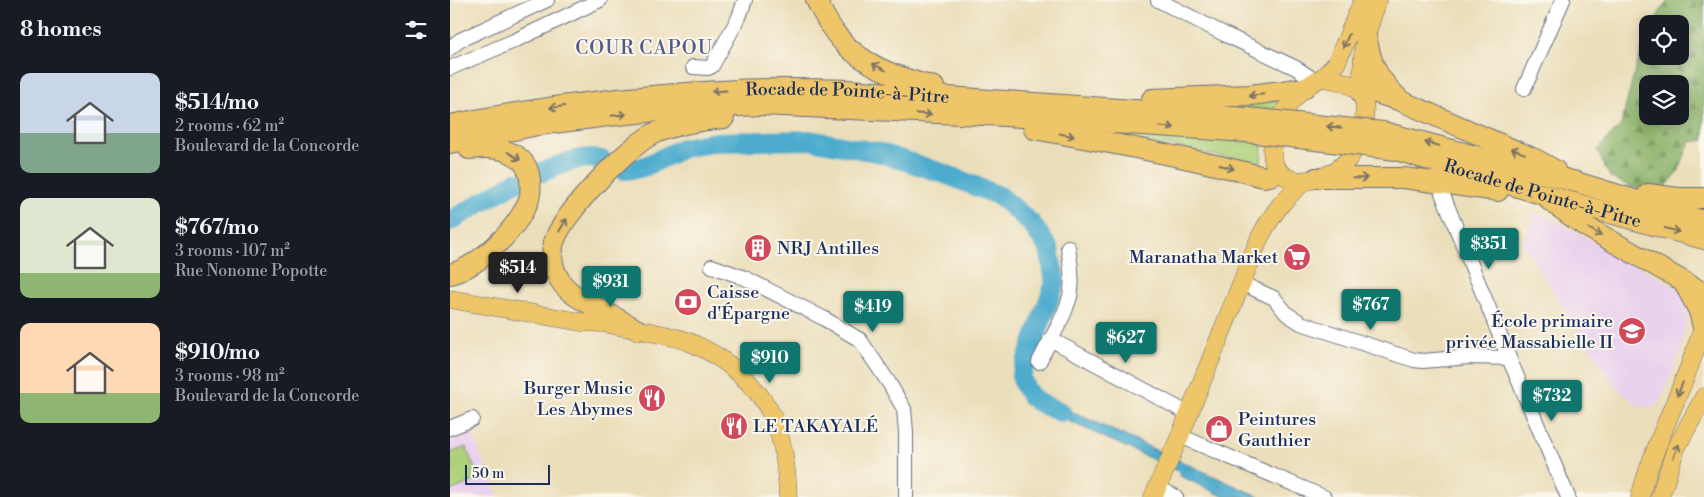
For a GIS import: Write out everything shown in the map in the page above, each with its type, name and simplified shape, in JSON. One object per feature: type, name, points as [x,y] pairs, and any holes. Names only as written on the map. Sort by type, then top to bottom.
[{"type":"highway","points":[[816,0],[836,34],[862,58],[901,78],[1002,101],[1251,96],[1314,82]]},
{"type":"highway","points":[[1366,35],[1370,59],[1375,69],[1381,79],[1401,101]]},
{"type":"highway","points":[[927,85],[991,94],[1091,100]]},
{"type":"highway","name":"Rocade de Pointe-à-Pitre","points":[[450,125],[495,116],[612,100],[738,90],[849,90],[1002,101],[1248,125]]},
{"type":"highway","points":[[1359,92],[1370,91],[1401,101],[1537,160],[1585,185],[1678,198],[1704,198]]},
{"type":"highway","name":"Rocade de Pointe-à-Pitre","points":[[450,143],[538,125],[677,109],[761,106],[842,108],[968,116],[1248,125]]},
{"type":"highway","points":[[642,330],[572,294],[564,287],[557,276],[552,256],[554,243],[561,226],[572,211],[627,153],[657,132],[681,125],[715,119],[845,114],[858,110]]},
{"type":"highway","points":[[968,116],[1217,164],[1264,177],[1279,173]]},
{"type":"highway","points":[[1248,125],[1382,140]]},
{"type":"highway","name":"Rocade de Pointe-à-Pitre","points":[[1382,140],[1585,185],[1704,221]]},
{"type":"highway","name":"Rocade de Pointe-à-Pitre","points":[[1382,140],[1396,150],[1513,186],[1704,239]]},
{"type":"highway","points":[[450,152],[494,147],[507,151],[521,159],[527,168],[530,188],[530,196],[526,206],[516,223],[504,236],[475,262],[450,274]]},
{"type":"highway","points":[[1558,172],[1618,190]]},
{"type":"highway","points":[[1311,179],[1404,178],[1489,189],[1563,211]]},
{"type":"highway","points":[[1489,189],[1513,186]]},
{"type":"highway","points":[[1541,194],[1585,226],[1704,294]]},
{"type":"highway","points":[[1683,282],[1699,311],[1704,325]]},
{"type":"main road","points":[[1311,179],[1294,180],[1279,173],[1273,162],[1272,152],[1275,131],[1285,110],[1336,64],[1363,0]]},
{"type":"main road","points":[[1158,486],[1260,237],[1271,215],[1287,197],[1311,179],[1337,169],[1345,163],[1354,150],[1364,121],[1365,112],[1359,92],[1362,81],[1363,49],[1378,0]]},
{"type":"main road","points":[[1314,82],[1330,78],[1343,82],[1359,92]]},
{"type":"main road","points":[[1271,215],[1279,173]]},
{"type":"main road","points":[[450,299],[581,322],[603,323],[642,330],[694,344],[730,365],[747,381],[772,414],[786,465],[788,497]]},
{"type":"main road","points":[[1640,497],[1650,461],[1704,325]]},
{"type":"main road","points":[[1660,497],[1676,448],[1704,397]]},
{"type":"street","points":[[450,48],[460,40],[547,0]]},
{"type":"street","points":[[451,64],[514,41],[600,0]]},
{"type":"street","points":[[693,67],[708,68],[712,66],[739,17],[745,0]]},
{"type":"street","points":[[1158,0],[1296,68],[1314,82]]},
{"type":"street","points":[[1524,89],[1562,0]]},
{"type":"street","points":[[1442,193],[1568,497]]},
{"type":"street","points":[[1038,362],[1066,308],[1071,292],[1072,276],[1068,247]]},
{"type":"street","points":[[712,266],[745,278],[823,318],[860,340],[904,409],[906,497]]},
{"type":"street","points":[[1241,283],[1274,298],[1294,320],[1414,360],[1469,357],[1509,358]]},
{"type":"street","points":[[1050,339],[1189,414]]},
{"type":"street","points":[[450,428],[472,419]]},
{"type":"street","points":[[1177,442],[1324,497]]},
{"type":"street","points":[[1158,486],[1176,497]]},
{"type":"shaded area","name":"École primaire privée Massabielle II","points":[[1534,212],[1555,220],[1680,290],[1689,310],[1680,353],[1660,402],[1651,408],[1637,406],[1614,385],[1523,244],[1533,220]]},
{"type":"shaded area","points":[[471,430],[498,497],[450,497],[450,439]]},
{"type":"green space","points":[[1668,0],[1704,0],[1704,140],[1690,142],[1678,172],[1662,191],[1631,187],[1610,177],[1597,150],[1621,125],[1639,59],[1639,65],[1689,65],[1689,15],[1658,15]]},
{"type":"green space","points":[[1289,93],[1278,111],[1157,105]]},
{"type":"green space","points":[[1103,130],[1262,143],[1261,165],[1172,146],[1098,137]]},
{"type":"green space","points":[[466,447],[479,479],[450,491],[450,453]]},
{"type":"water","points":[[1046,400],[1260,497],[1225,497],[1180,476],[1178,471],[1042,409],[1035,401]]},
{"type":"waterway","points":[[624,170],[646,166],[683,148],[715,142],[810,140],[881,153],[945,174],[1000,196],[1031,223],[1049,249],[1055,283],[1021,376],[1027,391],[1035,400],[1061,412]]},
{"type":"waterway","points":[[542,172],[579,159],[602,160]]},
{"type":"waterway","points":[[450,221],[516,182]]},
{"type":"place","name":"NRJ Antilles","points":[[758,248]]},
{"type":"place","name":"Maranatha Market","points":[[1297,257]]},
{"type":"place","name":"Caisse d'Épargne","points":[[688,302]]},
{"type":"place","name":"École primaire privée Massabielle II","points":[[1632,331]]},
{"type":"place","name":"Burger Music Les Abymes","points":[[652,398]]},
{"type":"place","name":"LE TAKAYALÉ","points":[[734,426]]},
{"type":"place","name":"Peintures Gauthier","points":[[1219,429]]},
{"type":"district","name":"COUR CAPOU","points":[[644,47]]}]
